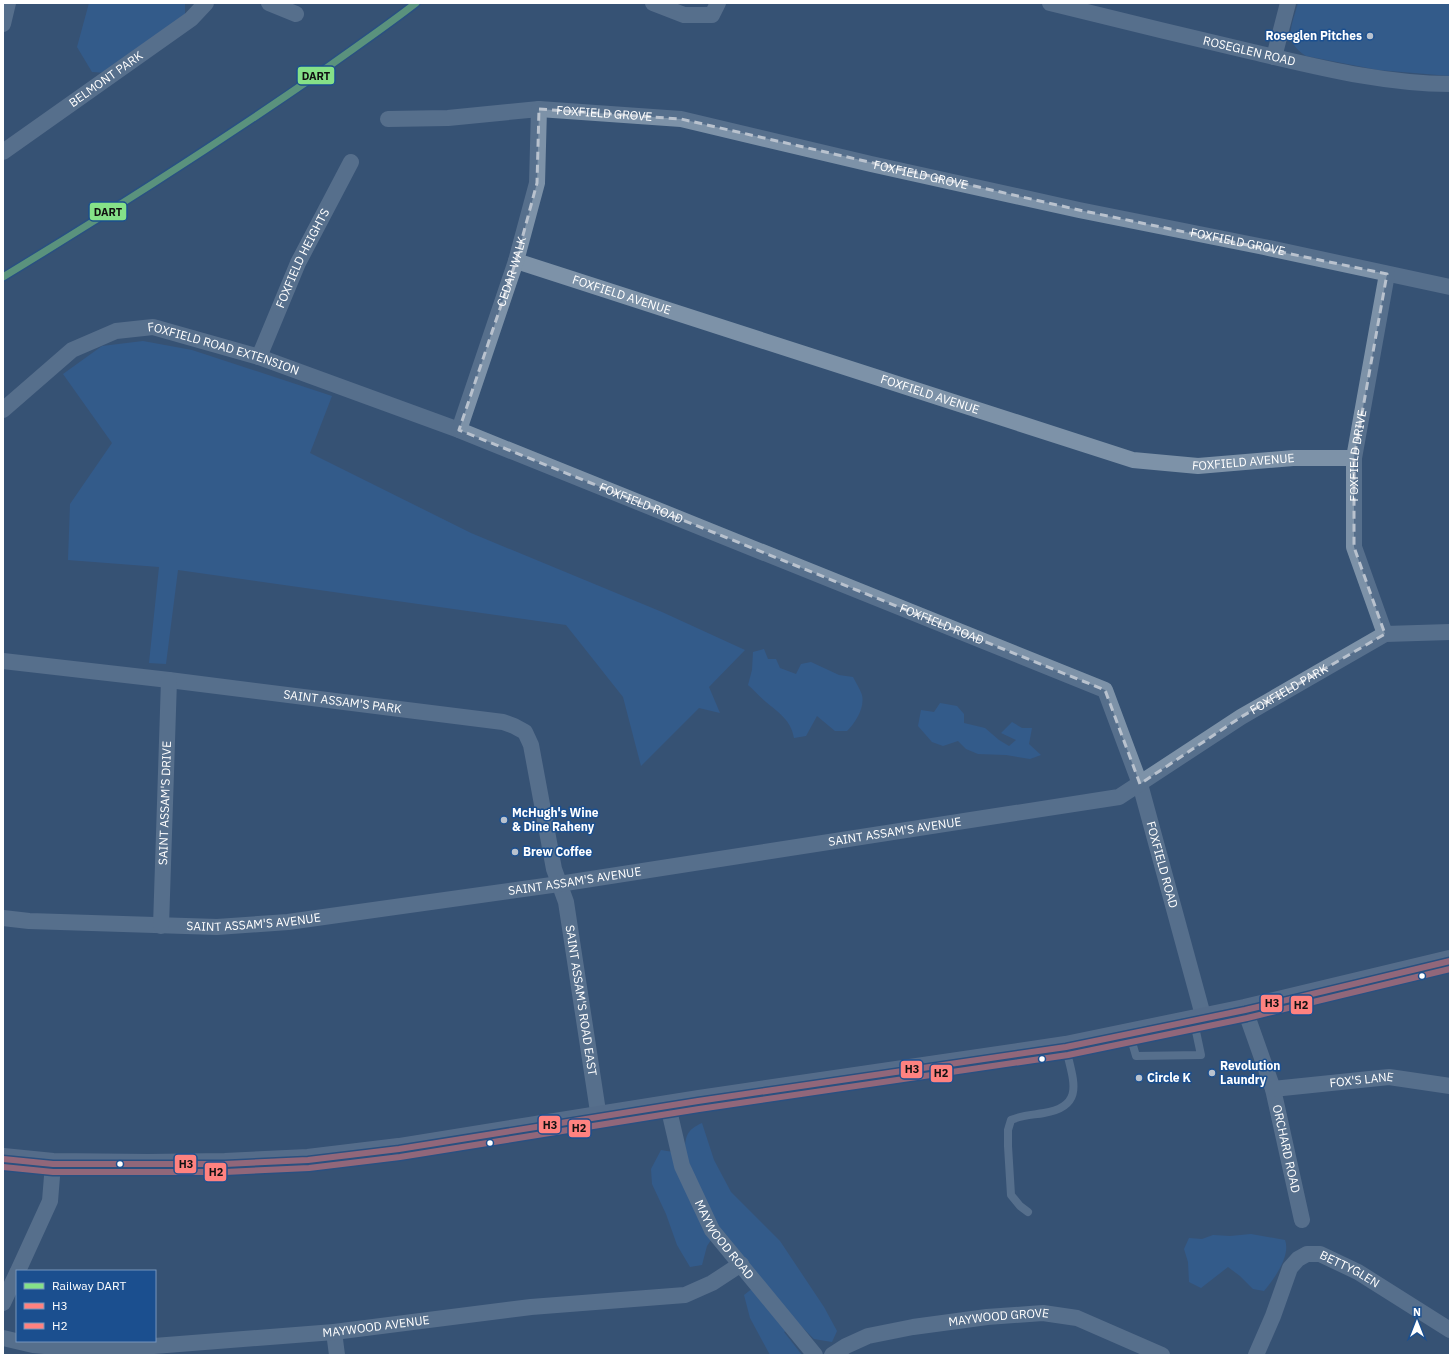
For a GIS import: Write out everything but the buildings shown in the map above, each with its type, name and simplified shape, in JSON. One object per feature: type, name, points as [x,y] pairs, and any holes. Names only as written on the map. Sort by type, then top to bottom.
[{"type":"main road","points":[[3,1159],[53,1164],[225,1164],[308,1160],[399,1149],[668,1106],[1066,1047],[1245,1010],[1450,961]]},
{"type":"street","points":[[3,24],[8,3]]},
{"type":"street","name":"BELMONT PARK","points":[[3,152],[191,19],[206,3]]},
{"type":"street","points":[[269,3],[296,14]]},
{"type":"street","points":[[653,3],[684,15],[712,16],[718,3]]},
{"type":"street","name":"ROSEGLEN ROAD","points":[[1050,3],[1302,64],[1371,77],[1423,84],[1450,84]]},
{"type":"street","points":[[1274,57],[1288,3]]},
{"type":"street","name":"FOXFIELD GROVE","points":[[388,119],[448,118],[539,108],[681,118],[940,180],[1079,210],[1256,245],[1450,287]]},
{"type":"street","name":"CEDAR WALK","points":[[459,430],[516,261],[538,183],[539,108]]},
{"type":"street","name":"FOXFIELD HEIGHTS","points":[[260,358],[298,263],[351,162]]},
{"type":"street","name":"FOXFIELD AVENUE","points":[[516,261],[1133,460],[1198,466],[1293,458],[1354,458]]},
{"type":"street","name":"FOXFIELD DRIVE","points":[[1385,634],[1354,547],[1354,458],[1387,274]]},
{"type":"street","name":"FOXFIELD ROAD EXTENSION","points":[[3,410],[72,350],[116,331],[153,327],[260,358],[459,430]]},
{"type":"street","name":"FOXFIELD ROAD","points":[[459,430],[1105,690],[1140,784],[1199,1020]]},
{"type":"street","name":"FOXFIELD PARK","points":[[1140,784],[1241,717],[1385,634],[1450,632]]},
{"type":"street","name":"SAINT ASSAM'S PARK","points":[[3,661],[169,680],[503,722],[514,726],[525,732],[531,744],[554,869],[559,884]]},
{"type":"street","name":"SAINT ASSAM'S DRIVE","points":[[161,926],[169,680]]},
{"type":"street","name":"SAINT ASSAM'S AVENUE","points":[[3,918],[29,921],[217,928],[288,922],[559,884],[1119,797],[1140,784]]},
{"type":"street","name":"SAINT ASSAM'S ROAD EAST","points":[[559,884],[566,902],[599,1118]]},
{"type":"street","name":"ORCHARD ROAD","points":[[1245,1010],[1273,1089],[1302,1220]]},
{"type":"street","name":"FOX'S LANE","points":[[1273,1089],[1389,1077],[1450,1086]]},
{"type":"street","name":"MAYWOOD ROAD","points":[[668,1106],[682,1166],[712,1230],[815,1355]]},
{"type":"street","points":[[3,1303],[12,1278],[50,1201],[53,1164]]},
{"type":"street","name":"BETTYGLEN","points":[[1256,1355],[1273,1316],[1290,1268],[1298,1259],[1307,1254],[1320,1254],[1358,1272],[1449,1328]]},
{"type":"street","name":"MAYWOOD AVENUE","points":[[18,1342],[33,1346],[91,1350],[155,1351],[334,1332],[531,1307],[685,1295],[712,1283],[741,1264]]},
{"type":"street","name":"MAYWOOD GROVE","points":[[832,1355],[846,1346],[876,1334],[913,1327],[987,1317],[1044,1313],[1077,1318],[1162,1355]]},
{"type":"street","points":[[334,1332],[336,1355]]},
{"type":"street","name":"MAYWOOD AVENUE","points":[[3,1338],[16,1341]]},
{"type":"lane","points":[[1130,1034],[1136,1056],[1201,1055],[1199,1020]]},
{"type":"lane","points":[[1028,1212],[1020,1206],[1011,1195],[1008,1130],[1011,1120],[1020,1116],[1046,1113],[1059,1109],[1068,1104],[1072,1098],[1074,1088],[1066,1047]]},
{"type":"highlighted area","points":[[539,109],[681,119],[1079,210],[1387,274],[1354,458],[1354,547],[1385,634],[1241,717],[1140,784],[1105,690],[459,430],[516,261],[537,183]]},
{"type":"shaded area","points":[[89,3],[185,3],[185,14],[107,73],[92,72],[77,47]]},
{"type":"shaded area","name":"Roseglen Pitches","points":[[1298,3],[1450,3],[1450,76],[1378,70],[1306,56],[1294,45],[1291,39],[1292,26]]},
{"type":"shaded area","points":[[143,341],[192,350],[332,396],[310,453],[471,533],[662,612],[745,650],[709,687],[720,713],[699,708],[641,766],[623,697],[566,625],[178,570],[166,664],[149,663],[159,567],[68,560],[70,504],[112,443],[63,374],[102,346]]},
{"type":"shaded area","points":[[764,649],[768,659],[776,659],[780,668],[796,674],[801,664],[811,662],[839,675],[853,677],[863,700],[861,710],[856,720],[847,731],[835,731],[817,716],[806,736],[794,738],[790,726],[784,717],[748,685],[752,670],[753,652]]},
{"type":"shaded area","points":[[940,703],[957,706],[964,714],[964,723],[985,728],[1009,746],[1016,740],[1001,733],[1012,722],[1022,728],[1032,728],[1029,744],[1041,755],[1030,759],[1006,755],[978,754],[966,749],[958,741],[943,746],[932,742],[918,726],[921,710],[934,712]]},
{"type":"shaded area","points":[[702,1123],[714,1160],[731,1192],[780,1241],[824,1307],[837,1331],[832,1342],[814,1339],[798,1323],[784,1332],[802,1355],[770,1355],[750,1318],[744,1295],[763,1280],[711,1240],[707,1246],[702,1265],[690,1267],[677,1245],[666,1214],[652,1184],[651,1169],[661,1150],[685,1154],[685,1143],[690,1131]]},
{"type":"shaded area","points":[[1251,1234],[1285,1240],[1286,1253],[1284,1260],[1277,1274],[1264,1291],[1253,1289],[1228,1267],[1201,1288],[1189,1282],[1188,1262],[1184,1249],[1189,1238],[1202,1239],[1213,1235],[1230,1236]]},
{"type":"rail line","name":"DART","points":[[3,277],[123,203],[240,127],[318,74],[416,3]]},
{"type":"transit line","name":"H3","points":[[3,1159],[53,1164],[225,1164],[308,1160],[399,1149],[698,1101],[1066,1047],[1245,1010],[1450,961]]},
{"type":"transit line","name":"H2","points":[[3,1167],[53,1172],[225,1172],[309,1168],[400,1157],[699,1109],[1068,1055],[1247,1018],[1450,969]]},
{"type":"place","name":"Roseglen Pitches","points":[[1370,36]]},
{"type":"place","name":"McHugh's Wine & Dine Raheny","points":[[504,820]]},
{"type":"place","name":"Brew Coffee","points":[[515,852]]},
{"type":"place","name":"Revolution Laundry","points":[[1212,1073]]},
{"type":"place","name":"Circle K","points":[[1139,1078]]}]
